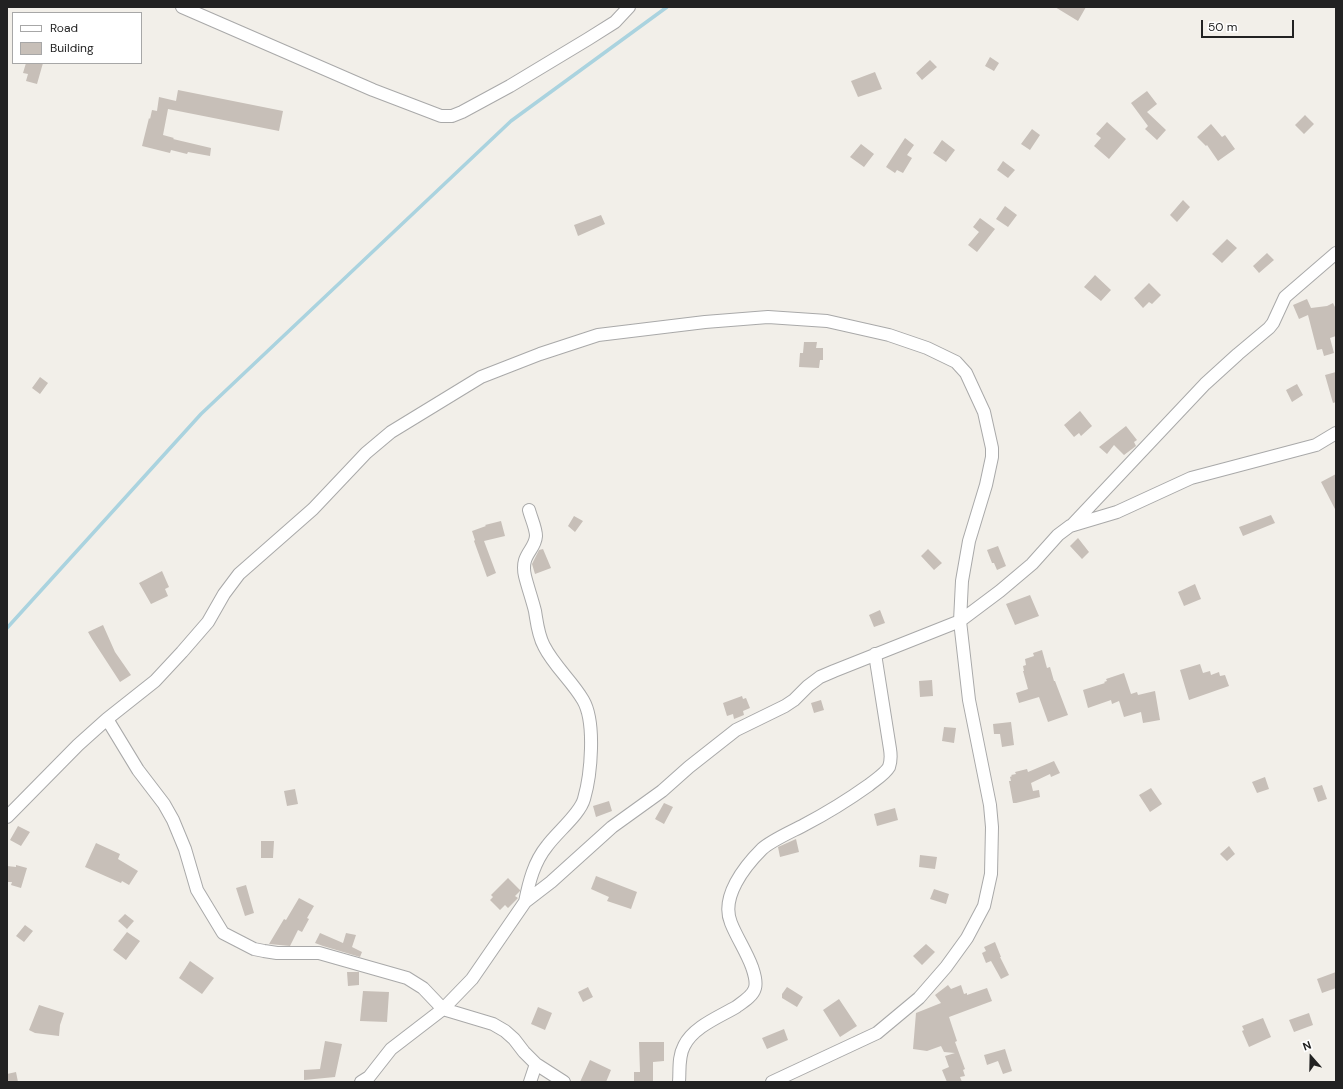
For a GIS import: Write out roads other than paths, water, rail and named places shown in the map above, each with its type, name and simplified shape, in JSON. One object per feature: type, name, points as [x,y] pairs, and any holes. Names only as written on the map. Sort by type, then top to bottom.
[{"type":"street","points":[[182,7],[372,90],[441,116],[452,116],[462,112],[510,86],[615,22],[629,7]]},
{"type":"street","points":[[361,1082],[369,1077],[391,1049],[443,1009],[472,979],[525,902],[551,882],[612,827],[662,791],[689,767],[736,730],[785,706],[794,700],[808,686],[820,678],[875,654],[960,621],[1000,591],[1032,564],[1058,535],[1070,526],[1206,384],[1274,323],[1285,297],[1336,254]]},
{"type":"street","points":[[7,817],[78,744],[155,681],[208,622],[224,594],[239,574],[313,509],[366,452],[391,432],[481,377],[547,352],[598,335],[705,322],[768,317],[827,321],[889,335],[927,348],[956,362],[966,373],[984,412],[989,432],[992,457],[986,485],[969,540],[962,581],[960,621],[969,700],[990,805],[992,827],[991,874],[984,906],[968,938],[946,967],[919,998],[877,1033],[772,1082]]},
{"type":"street","points":[[1070,526],[1089,519],[1117,512],[1191,478],[1316,445],[1336,433]]},
{"type":"street","points":[[525,902],[530,880],[546,847],[579,811],[584,800],[587,787],[591,732],[588,712],[583,700],[543,646],[539,635],[535,611],[524,568],[525,560],[536,535],[528,510]]},
{"type":"street","points":[[680,1082],[680,1060],[683,1047],[691,1035],[742,1003],[751,995],[756,987],[756,980],[751,965],[728,914],[729,901],[734,887],[742,873],[763,848],[858,793],[889,768],[891,758],[890,749],[875,654]]},
{"type":"street","points":[[108,719],[138,770],[164,804],[173,820],[185,849],[196,890],[223,933],[254,949],[277,953],[319,953],[407,978],[423,988],[443,1009],[493,1024],[505,1031],[536,1064],[564,1082]]},
{"type":"street","points":[[530,1082],[536,1064]]},
{"type":"waterway","points":[[7,628],[201,414],[511,121],[667,7]]}]
